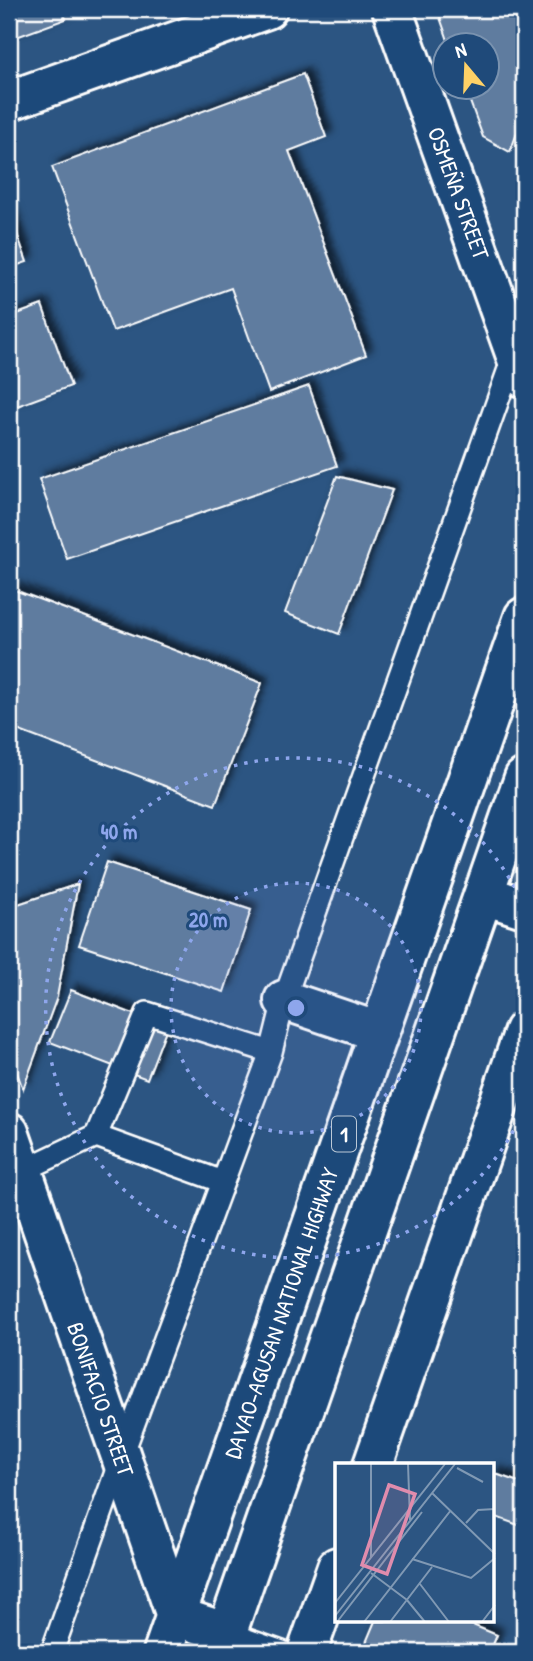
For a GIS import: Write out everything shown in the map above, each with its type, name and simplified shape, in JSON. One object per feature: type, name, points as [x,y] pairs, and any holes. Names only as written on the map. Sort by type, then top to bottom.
[{"type":"main road","points":[[11,100],[267,9]]},
{"type":"main road","name":"OSMEÑA STREET","points":[[392,9],[521,352]]},
{"type":"main road","name":"DAVAO-AGUSAN NATIONAL HIGHWAY","points":[[163,1652],[524,617]]},
{"type":"main road","points":[[176,1616],[223,1643],[524,778]]},
{"type":"main road","points":[[484,895],[524,908]]},
{"type":"main road","points":[[284,1000],[379,1032]]},
{"type":"main road","points":[[374,1463],[524,1031]]},
{"type":"main road","name":"BONIFACIO STREET","points":[[9,1132],[176,1616]]},
{"type":"main road","points":[[307,1652],[335,1573]]},
{"type":"lane","points":[[52,1652],[271,1052],[284,1000],[521,352]]},
{"type":"lane","points":[[22,1171],[96,1136],[147,1013],[271,1052]]},
{"type":"lane","points":[[96,1136],[223,1182]]},
{"type":"lane","points":[[223,1643],[282,1652]]},
{"type":"building","points":[[9,9],[62,9],[66,19],[11,39]]},
{"type":"building","points":[[437,9],[524,9],[524,114],[510,152],[483,137],[470,102],[502,102],[502,32],[445,32]]},
{"type":"building","points":[[303,74],[326,137],[289,151],[366,355],[269,392],[231,288],[113,331],[52,167]]},
{"type":"building","points":[[9,212],[27,262],[9,268]]},
{"type":"building","points":[[42,305],[71,386],[9,409],[9,317]]},
{"type":"building","points":[[309,386],[337,466],[67,559],[39,479]]},
{"type":"building","points":[[337,476],[392,490],[339,634],[285,613]]},
{"type":"building","points":[[9,588],[262,683],[215,805],[9,727]]},
{"type":"building","points":[[107,862],[251,910],[224,992],[79,945]]},
{"type":"building","points":[[78,884],[57,997],[23,1089],[9,1051],[9,907]]},
{"type":"building","points":[[71,990],[167,1027],[147,1079],[50,1042]]},
{"type":"building","points":[[494,1473],[524,1484],[524,1527],[494,1516]]},
{"type":"building","points":[[375,1622],[465,1622],[497,1635],[490,1652],[362,1652]]}]
